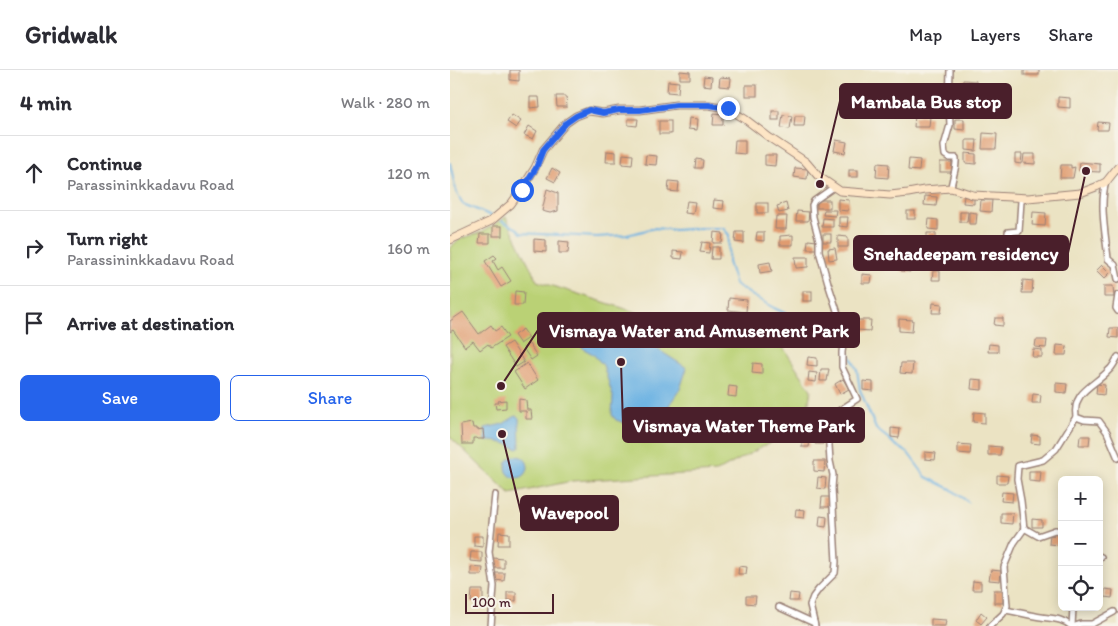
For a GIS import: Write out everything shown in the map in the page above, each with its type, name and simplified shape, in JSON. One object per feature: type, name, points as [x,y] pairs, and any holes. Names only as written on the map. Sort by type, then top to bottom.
[{"type":"main road","points":[[450,240],[491,221],[511,204],[536,168],[543,150],[566,123],[589,110],[603,113],[676,105],[709,105],[728,108],[806,162],[818,176],[840,191],[890,195],[951,188],[973,195],[1028,198],[1080,193],[1106,182],[1118,166]]},
{"type":"street","points":[[950,70],[948,104],[950,126],[944,146],[945,155],[950,158],[956,158],[956,171],[952,176],[951,188]]},
{"type":"street","points":[[1106,182],[1103,191],[1108,259],[1115,265],[1118,279]]},
{"type":"street","points":[[814,624],[810,605],[819,589],[835,573],[836,562],[833,475],[828,430],[840,410],[857,399],[842,367],[844,339],[842,326],[828,284],[813,217],[812,206],[814,201],[834,188]]},
{"type":"street","points":[[958,266],[980,256],[1008,256],[1008,232],[1019,231],[1021,201],[1028,198]]},
{"type":"street","points":[[1118,295],[1116,308],[1118,311]]},
{"type":"street","points":[[990,626],[1003,614],[1007,606],[1004,567],[1014,544],[1024,528],[1017,479],[1018,466],[1043,460],[1056,449],[1076,417],[1075,412],[1082,392],[1109,370],[1118,357]]},
{"type":"street","points":[[1076,417],[1084,420],[1099,421],[1107,432],[1118,458]]},
{"type":"street","points":[[491,626],[494,586],[489,552],[495,495]]},
{"type":"street","points":[[1024,528],[1038,536],[1058,530]]},
{"type":"street","points":[[779,607],[814,624]]},
{"type":"street","points":[[1005,610],[1055,618],[1072,626],[1092,624],[1114,612]]},
{"type":"street","points":[[1072,626],[1074,611]]},
{"type":"green space","points":[[506,217],[537,281],[645,315],[716,321],[775,335],[811,390],[805,424],[716,472],[572,481],[510,494],[450,437],[450,250],[459,240],[481,232]]},
{"type":"water","points":[[599,329],[643,340],[687,368],[680,389],[651,432],[616,420],[612,415],[613,396],[603,365],[593,354],[582,348],[587,338]]},
{"type":"water","points":[[517,416],[519,418],[520,448],[494,441],[486,441],[485,428],[503,424]]},
{"type":"water","points":[[517,456],[525,459],[528,467],[525,475],[517,478],[509,475],[506,467],[509,459]]},
{"type":"building","points":[[510,70],[519,70],[519,81],[510,80]]},
{"type":"building","points":[[1024,70],[1039,70],[1039,75],[1024,75]]},
{"type":"building","points":[[680,71],[690,72],[690,79],[680,79]]},
{"type":"building","points":[[704,76],[712,77],[711,86],[703,85]]},
{"type":"building","points":[[720,77],[731,78],[730,87],[719,86]]},
{"type":"building","points":[[963,80],[976,81],[976,91],[962,90]]},
{"type":"building","points":[[668,81],[679,82],[678,93],[667,92]]},
{"type":"building","points":[[746,85],[757,85],[757,96],[746,96]]},
{"type":"building","points":[[556,96],[566,96],[567,107],[557,107]]},
{"type":"building","points":[[530,97],[539,97],[540,107],[530,108]]},
{"type":"building","points":[[1058,97],[1070,98],[1070,108],[1058,107]]},
{"type":"building","points":[[772,111],[779,111],[779,120],[772,120]]},
{"type":"building","points":[[714,113],[723,114],[723,125],[713,125]]},
{"type":"building","points":[[512,115],[521,121],[516,128],[507,122]]},
{"type":"building","points":[[783,115],[792,116],[790,129],[781,128]]},
{"type":"building","points":[[915,115],[930,116],[929,127],[914,127]]},
{"type":"building","points":[[795,116],[805,116],[804,126],[794,126]]},
{"type":"building","points":[[689,118],[698,119],[697,130],[688,129]]},
{"type":"building","points":[[628,119],[638,119],[637,126],[628,125]]},
{"type":"building","points":[[955,119],[964,119],[964,130],[955,129]]},
{"type":"building","points":[[659,121],[671,121],[671,134],[659,134]]},
{"type":"building","points":[[1098,122],[1109,123],[1108,130],[1097,130]]},
{"type":"building","points":[[529,126],[537,131],[533,139],[524,135]]},
{"type":"building","points":[[983,133],[997,134],[996,149],[982,149]]},
{"type":"building","points":[[735,140],[745,140],[745,154],[734,153]]},
{"type":"building","points":[[836,140],[847,142],[845,153],[834,151]]},
{"type":"building","points":[[966,140],[977,140],[976,151],[966,150]]},
{"type":"building","points":[[607,151],[616,152],[616,162],[606,162]]},
{"type":"building","points":[[965,153],[976,154],[976,164],[965,163]]},
{"type":"building","points":[[623,154],[633,155],[632,165],[622,164]]},
{"type":"building","points":[[1015,154],[1022,154],[1021,164],[1015,163]]},
{"type":"building","points":[[1024,154],[1035,154],[1035,164],[1023,163]]},
{"type":"building","points":[[646,155],[657,156],[656,165],[645,164]]},
{"type":"building","points":[[765,155],[776,155],[775,166],[765,165]]},
{"type":"building","points":[[696,159],[703,160],[702,168],[695,168]]},
{"type":"building","points":[[909,159],[920,160],[919,171],[908,170]]},
{"type":"building","points":[[940,162],[952,162],[952,172],[940,172]]},
{"type":"building","points":[[1080,162],[1100,164],[1100,172],[1079,171]]},
{"type":"building","points":[[877,163],[889,164],[888,178],[876,177]]},
{"type":"building","points":[[1061,165],[1071,165],[1071,168],[1075,167],[1073,178],[1060,178]]},
{"type":"building","points":[[552,168],[560,173],[555,182],[547,178]]},
{"type":"building","points":[[795,168],[808,169],[807,179],[794,177]]},
{"type":"building","points":[[849,170],[858,170],[858,177],[849,177]]},
{"type":"building","points":[[669,181],[679,182],[678,192],[668,191]]},
{"type":"building","points":[[547,189],[558,193],[558,211],[550,213],[542,211]]},
{"type":"building","points":[[925,196],[937,197],[936,206],[924,205]]},
{"type":"building","points":[[964,196],[974,197],[974,204],[963,203]]},
{"type":"building","points":[[838,199],[849,200],[848,211],[838,210]]},
{"type":"building","points":[[714,200],[724,201],[723,209],[713,208]]},
{"type":"building","points":[[817,200],[830,200],[830,208],[817,208]]},
{"type":"building","points":[[981,200],[992,200],[991,212],[980,211]]},
{"type":"building","points":[[687,201],[695,202],[693,214],[685,213]]},
{"type":"building","points":[[757,203],[768,203],[768,213],[757,213]]},
{"type":"building","points":[[786,203],[788,211],[779,213],[777,206]]},
{"type":"building","points":[[824,210],[836,210],[835,216],[823,215]]},
{"type":"building","points":[[797,211],[809,212],[808,221],[796,221]]},
{"type":"building","points":[[907,211],[915,211],[915,219],[907,219]]},
{"type":"building","points":[[960,212],[968,212],[967,222],[960,222]]},
{"type":"building","points":[[969,212],[977,213],[976,224],[969,224]]},
{"type":"building","points":[[1033,212],[1046,213],[1045,226],[1032,225]]},
{"type":"building","points":[[776,216],[787,216],[786,229],[775,229]]},
{"type":"building","points":[[839,217],[848,217],[847,227],[839,226]]},
{"type":"building","points":[[823,218],[833,219],[833,227],[822,227]]},
{"type":"building","points":[[929,219],[938,220],[938,230],[928,229]]},
{"type":"building","points":[[493,226],[502,226],[502,236],[493,236]]},
{"type":"building","points":[[714,232],[723,233],[722,243],[713,243]]},
{"type":"building","points":[[736,232],[744,232],[744,243],[735,242]]},
{"type":"building","points":[[757,232],[764,232],[764,241],[756,240]]},
{"type":"building","points":[[927,233],[936,233],[936,240],[927,239]]},
{"type":"building","points":[[480,234],[490,234],[490,243],[479,243]]},
{"type":"building","points":[[823,234],[831,234],[831,242],[823,242]]},
{"type":"building","points":[[793,235],[793,245],[780,245],[780,236]]},
{"type":"building","points":[[838,236],[848,237],[848,247],[838,247]]},
{"type":"building","points":[[534,239],[546,240],[546,252],[534,251]]},
{"type":"building","points":[[808,240],[817,241],[817,249],[807,249]]},
{"type":"building","points":[[559,241],[569,242],[568,253],[559,253]]},
{"type":"building","points":[[702,242],[710,243],[709,253],[700,252]]},
{"type":"building","points":[[712,247],[719,247],[719,259],[711,259]]},
{"type":"building","points":[[835,248],[837,259],[829,260],[828,249]]},
{"type":"building","points":[[673,251],[683,252],[682,259],[673,258]]},
{"type":"building","points":[[494,255],[497,258],[493,261],[498,270],[502,267],[511,281],[501,287],[485,261]]},
{"type":"building","points":[[795,257],[808,257],[808,267],[796,268]]},
{"type":"building","points":[[770,262],[772,271],[760,273],[759,264]]},
{"type":"building","points":[[901,263],[911,264],[910,272],[901,271]]},
{"type":"building","points":[[1102,265],[1110,273],[1104,279],[1096,271]]},
{"type":"building","points":[[933,271],[940,271],[940,280],[932,280]]},
{"type":"building","points":[[862,274],[872,275],[871,283],[862,283]]},
{"type":"building","points":[[1023,280],[1033,281],[1032,293],[1022,293]]},
{"type":"building","points":[[1104,286],[1113,286],[1114,297],[1104,297]]},
{"type":"building","points":[[515,291],[524,292],[523,305],[514,305]]},
{"type":"building","points":[[803,291],[812,291],[812,301],[803,301]]},
{"type":"building","points":[[729,298],[747,300],[746,312],[728,310]]},
{"type":"building","points":[[933,303],[942,304],[941,313],[932,313]]},
{"type":"building","points":[[463,312],[479,334],[491,325],[495,331],[501,327],[508,337],[491,348],[488,344],[480,350],[473,341],[465,347],[453,330],[450,332],[450,321]]},
{"type":"building","points":[[995,318],[1003,318],[1003,326],[994,325]]},
{"type":"building","points":[[899,319],[913,320],[912,332],[899,331]]},
{"type":"building","points":[[858,320],[871,320],[870,331],[857,330]]},
{"type":"building","points":[[1110,328],[1118,328],[1118,338],[1109,337]]},
{"type":"building","points":[[523,329],[529,338],[520,344],[514,335]]},
{"type":"building","points":[[1036,340],[1047,340],[1046,348],[1035,347]]},
{"type":"building","points":[[511,342],[524,362],[516,367],[503,347]]},
{"type":"building","points":[[529,344],[537,356],[531,360],[523,348]]},
{"type":"building","points":[[989,344],[998,345],[998,352],[988,352]]},
{"type":"building","points":[[1057,345],[1067,346],[1066,355],[1056,355]]},
{"type":"building","points":[[1033,349],[1042,350],[1042,357],[1032,357]]},
{"type":"building","points":[[808,357],[817,358],[817,366],[807,365]]},
{"type":"building","points":[[527,363],[538,380],[525,389],[514,372]]},
{"type":"building","points":[[753,363],[762,364],[762,374],[752,373]]},
{"type":"building","points":[[901,363],[913,363],[912,374],[900,373]]},
{"type":"building","points":[[821,369],[829,369],[827,381],[820,381]]},
{"type":"building","points":[[809,372],[817,373],[816,382],[808,381]]},
{"type":"building","points":[[843,379],[849,389],[840,394],[835,384]]},
{"type":"building","points":[[972,379],[982,380],[982,390],[971,389]]},
{"type":"building","points":[[863,381],[873,382],[873,391],[863,390]]},
{"type":"building","points":[[1056,383],[1067,384],[1066,393],[1056,392]]},
{"type":"building","points":[[1097,384],[1105,385],[1104,395],[1096,394]]},
{"type":"building","points":[[729,386],[737,387],[736,397],[728,396]]},
{"type":"building","points":[[1033,394],[1041,395],[1040,403],[1032,403]]},
{"type":"building","points":[[519,399],[526,400],[527,410],[531,410],[532,419],[526,419],[526,411],[519,411]]},
{"type":"building","points":[[506,400],[506,408],[496,409],[495,403]]},
{"type":"building","points":[[974,412],[985,413],[985,423],[973,422]]},
{"type":"building","points":[[472,423],[473,428],[477,428],[477,430],[483,429],[484,439],[473,438],[473,444],[462,444],[461,425]]},
{"type":"building","points":[[891,428],[900,429],[899,438],[891,437]]},
{"type":"building","points":[[816,433],[824,434],[823,444],[815,444]]},
{"type":"building","points":[[1032,435],[1040,436],[1040,444],[1031,443]]},
{"type":"building","points":[[1080,436],[1090,436],[1089,445],[1079,445]]},
{"type":"building","points":[[802,438],[810,439],[809,447],[802,447]]},
{"type":"building","points":[[958,444],[971,445],[970,454],[958,453]]},
{"type":"building","points":[[988,446],[1001,447],[1000,455],[988,455]]},
{"type":"building","points":[[925,452],[936,453],[935,460],[925,459]]},
{"type":"building","points":[[814,461],[825,461],[824,472],[814,471]]},
{"type":"building","points":[[1029,471],[1041,471],[1040,482],[1029,481]]},
{"type":"building","points":[[997,475],[1008,476],[1007,483],[997,483]]},
{"type":"building","points":[[818,477],[826,478],[825,489],[817,488]]},
{"type":"building","points":[[1002,492],[1013,493],[1012,502],[1001,501]]},
{"type":"building","points":[[822,497],[830,497],[829,507],[821,507]]},
{"type":"building","points":[[796,509],[805,510],[804,518],[795,517]]},
{"type":"building","points":[[1001,513],[1013,513],[1012,524],[1001,523]]},
{"type":"building","points":[[820,516],[827,517],[826,527],[819,526]]},
{"type":"building","points":[[1032,519],[1042,520],[1042,527],[1032,527]]},
{"type":"building","points":[[499,532],[509,533],[509,545],[498,545]]},
{"type":"building","points":[[1050,535],[1058,536],[1058,545],[1049,544]]},
{"type":"building","points":[[474,536],[483,536],[483,547],[474,546]]},
{"type":"building","points":[[471,552],[482,552],[482,562],[470,561]]},
{"type":"building","points":[[493,558],[504,559],[504,568],[493,568]]},
{"type":"building","points":[[739,566],[747,567],[746,574],[738,574]]},
{"type":"building","points":[[471,567],[483,568],[482,575],[471,575]]},
{"type":"building","points":[[991,570],[1001,571],[1000,581],[989,580]]},
{"type":"building","points":[[494,573],[505,573],[504,581],[494,580]]},
{"type":"building","points":[[973,581],[981,582],[981,590],[972,590]]},
{"type":"building","points":[[1105,589],[1113,590],[1112,598],[1104,597]]},
{"type":"building","points":[[472,590],[483,590],[483,602],[471,602]]},
{"type":"building","points":[[994,590],[1003,590],[1003,603],[994,603]]},
{"type":"building","points":[[507,592],[516,592],[516,601],[507,600]]},
{"type":"building","points":[[790,593],[799,594],[798,601],[789,601]]},
{"type":"building","points":[[746,596],[756,596],[755,604],[746,603]]},
{"type":"building","points":[[981,612],[987,617],[981,624],[976,620]]},
{"type":"building","points":[[931,619],[946,620],[945,626],[931,626]]},
{"type":"waterway","points":[[450,163],[456,192],[463,204],[492,216]]},
{"type":"waterway","points":[[502,221],[518,229],[521,233],[597,237],[627,235],[655,228],[675,230],[723,228],[729,235],[728,262],[735,284],[774,308],[840,339]]},
{"type":"waterway","points":[[847,349],[857,370],[860,390],[876,429],[908,453],[926,477],[951,489],[968,502]]},
{"type":"place","name":"Snehadeepam residency","points":[[1086,171]]},
{"type":"place","name":"Mambala Bus stop","points":[[820,184]]},
{"type":"place","name":"Vismaya Water Theme Park","points":[[621,362]]},
{"type":"place","name":"Vismaya Water and Amusement Park","points":[[501,386]]},
{"type":"place","name":"Wavepool","points":[[502,434]]},
{"type":"route","points":[[522,190],[536,168],[543,150],[566,123],[589,110],[603,113],[676,105],[709,105],[728,108]]}]
